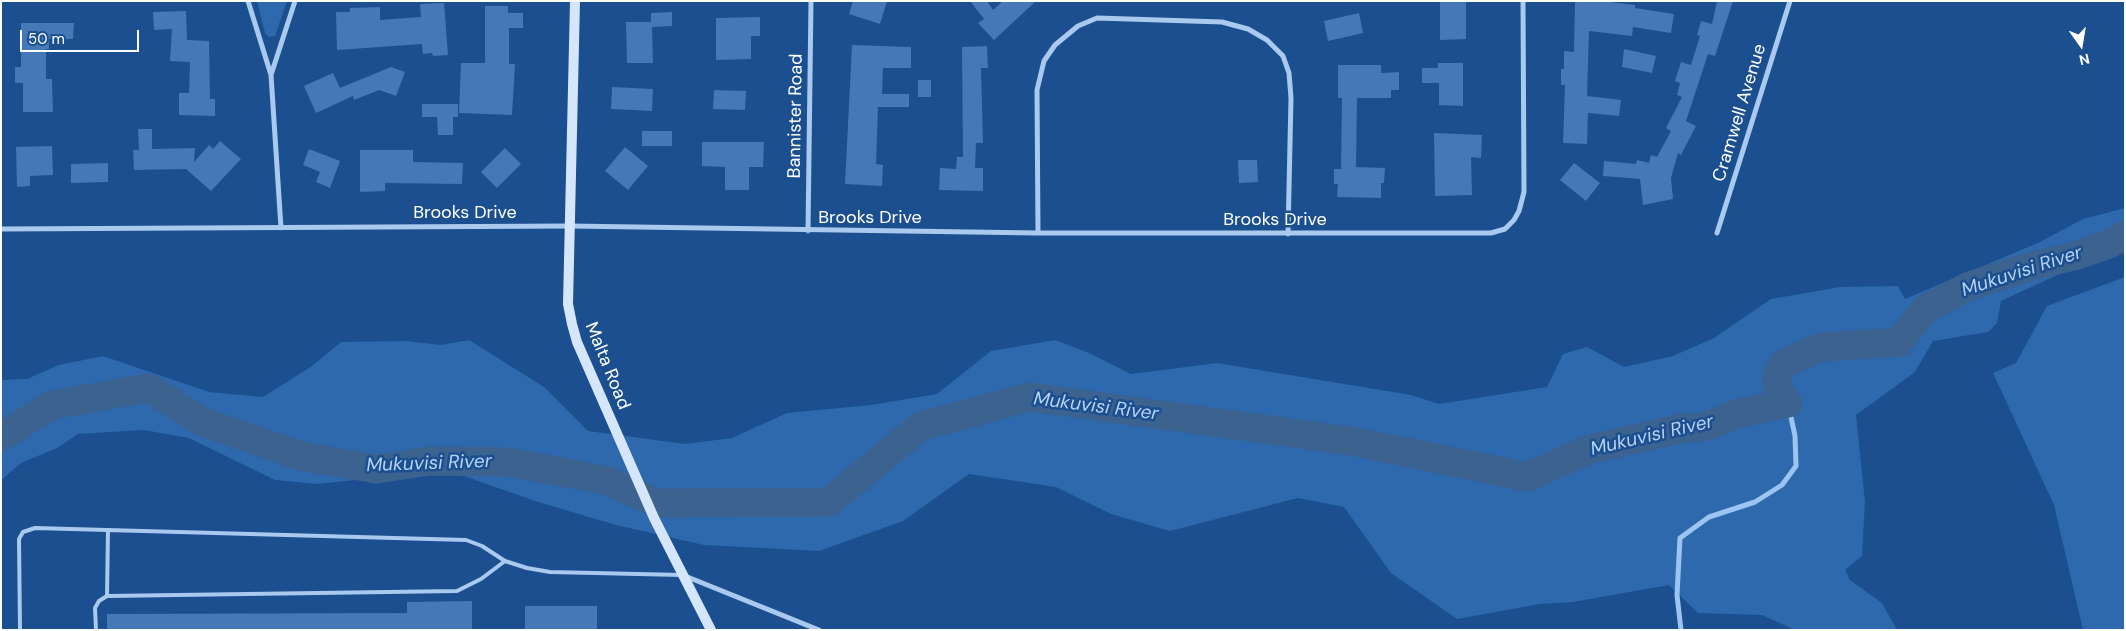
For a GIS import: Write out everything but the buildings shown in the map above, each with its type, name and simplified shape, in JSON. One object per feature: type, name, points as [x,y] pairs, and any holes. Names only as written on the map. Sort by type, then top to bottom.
[{"type":"street","points":[[248,1],[271,75],[281,228]]},
{"type":"street","points":[[271,75],[295,1]]},
{"type":"street","name":"Malta Road","points":[[575,1],[568,304],[572,324],[577,342],[654,518],[711,630]]},
{"type":"street","name":"Bannister Road","points":[[808,231],[810,1]]},
{"type":"street","name":"Brooks Drive","points":[[1,229],[570,226],[1038,233],[1491,233],[1505,228],[1514,220],[1519,211],[1524,192],[1523,1]]},
{"type":"street","name":"Cramwell Avenue","points":[[1717,233],[1790,1]]},
{"type":"street","points":[[1038,233],[1037,90],[1044,61],[1054,45],[1078,26],[1097,18],[1222,22],[1248,29],[1267,40],[1283,56],[1289,72],[1291,98],[1288,234]]},
{"type":"street","points":[[682,576],[819,630]]},
{"type":"lane","points":[[20,630],[19,539],[23,532],[35,528],[466,540],[482,546],[505,561],[527,568],[550,572],[682,576]]},
{"type":"lane","points":[[107,596],[108,530]]},
{"type":"lane","points":[[96,630],[95,608],[99,600],[107,596],[457,590],[482,579],[505,561]]},
{"type":"shaded area","points":[[257,1],[287,1],[275,36],[269,37],[265,33]]},
{"type":"shaded area","points":[[2125,208],[2125,250],[2068,270],[2001,301],[1997,323],[1988,332],[1933,341],[1915,372],[1856,415],[1865,502],[1862,556],[1845,570],[1850,580],[1882,603],[1897,630],[1795,630],[1762,615],[1698,613],[1669,585],[1573,602],[1540,604],[1457,619],[1391,573],[1344,507],[1298,498],[1170,531],[1111,514],[1056,487],[969,474],[903,521],[819,551],[704,545],[616,525],[535,501],[447,470],[318,484],[275,480],[189,438],[144,430],[78,434],[57,448],[21,463],[1,480],[1,380],[27,379],[59,365],[103,356],[209,392],[263,397],[312,366],[341,342],[406,341],[441,345],[469,340],[544,387],[588,431],[685,444],[732,438],[787,413],[871,405],[937,394],[991,351],[1055,340],[1089,353],[1131,374],[1217,363],[1411,395],[1439,404],[1547,387],[1563,354],[1587,347],[1624,367],[1673,356],[1714,338],[1771,299],[1840,287],[1898,286],[1905,299],[2040,242],[2083,219]]},
{"type":"shaded area","points":[[2125,277],[2125,630],[2083,630],[2054,505],[1993,373],[2016,363],[2047,306]]},
{"type":"waterway","name":"Mukuvisi River","points":[[1,437],[52,405],[149,388],[203,422],[301,456],[376,469],[430,461],[507,462],[605,480],[657,503],[829,502],[921,426],[1030,397],[1351,441],[1528,477],[1587,450],[1679,429],[1708,426],[1736,414],[1788,403],[1779,391],[1776,379],[1783,364],[1821,347],[1899,342],[1925,309],[1969,286],[2032,266],[2074,256],[2109,244],[2125,235]]},
{"type":"waterway","points":[[1681,630],[1677,595],[1680,538],[1709,517],[1755,502],[1782,485],[1796,466],[1795,436],[1788,403]]}]
